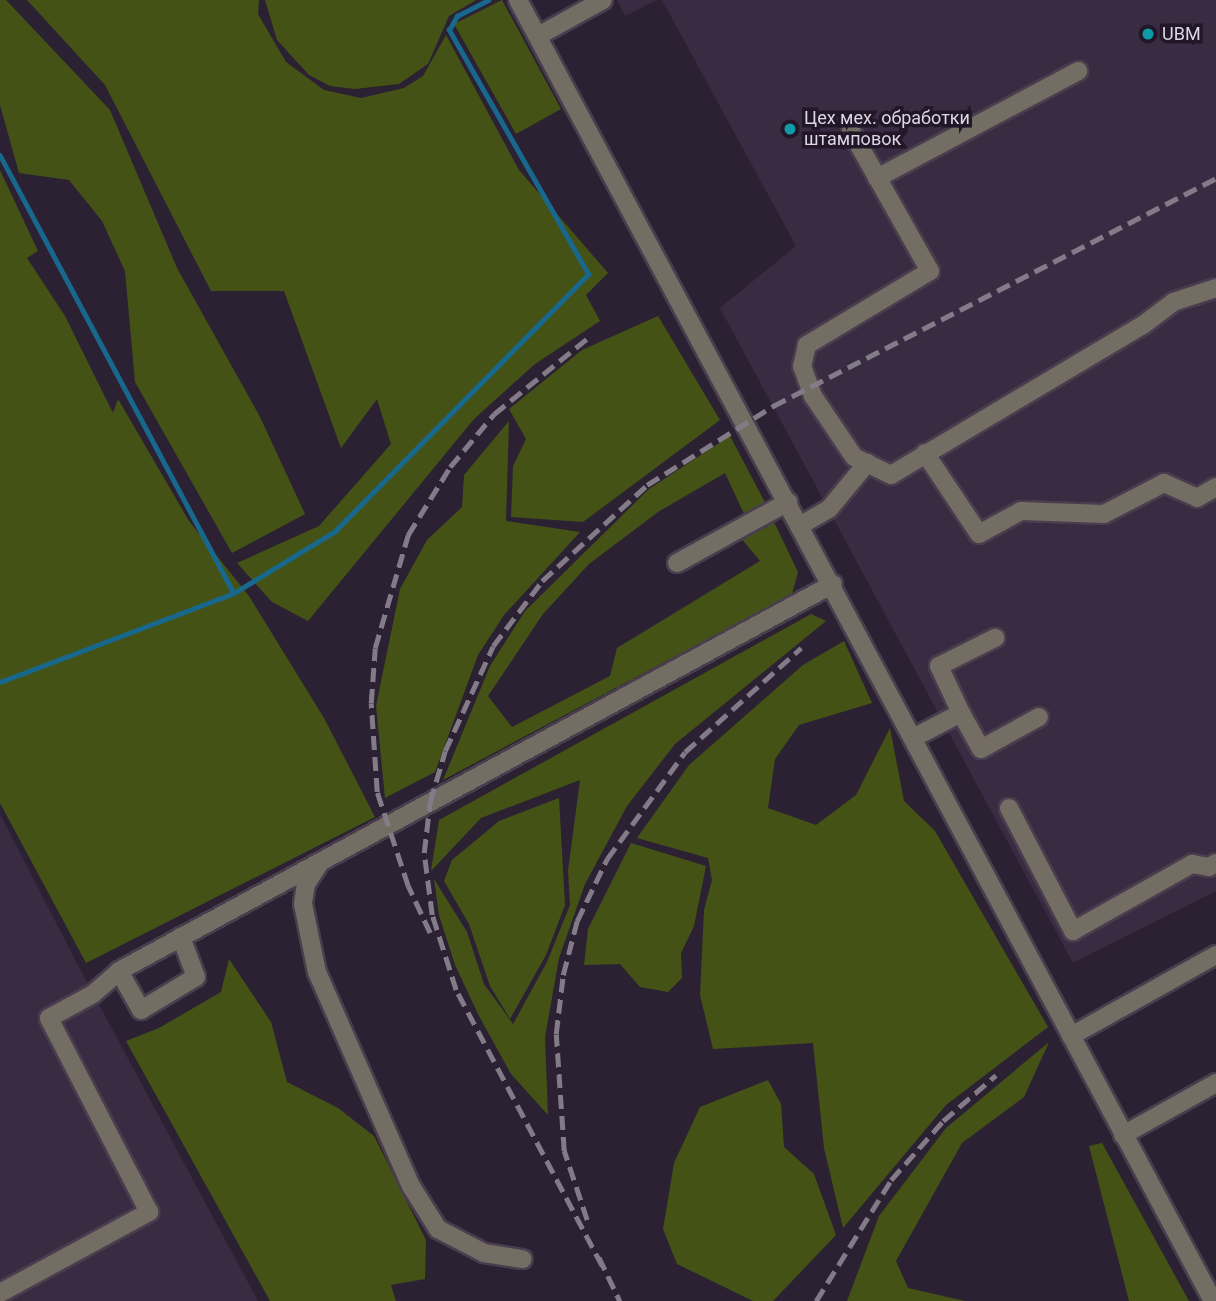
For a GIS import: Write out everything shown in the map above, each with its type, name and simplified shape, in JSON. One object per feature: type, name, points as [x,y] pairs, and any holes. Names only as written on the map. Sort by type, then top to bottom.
[{"type":"street","points":[[518,0],[833,584],[1213,1301]]},
{"type":"street","points":[[538,36],[603,0]]},
{"type":"street","points":[[877,178],[1078,71]]},
{"type":"street","points":[[851,131],[930,271],[807,345],[802,366],[813,396],[854,457],[891,475],[1143,325],[1173,302],[1216,288]]},
{"type":"street","points":[[925,453],[979,534],[1021,511],[1104,514],[1164,483],[1197,498],[1216,487]]},
{"type":"street","points":[[801,525],[829,509],[867,463]]},
{"type":"street","points":[[677,563],[788,502]]},
{"type":"street","points":[[0,1293],[149,1212],[49,1018],[93,993],[119,971],[833,584]]},
{"type":"street","points":[[995,638],[939,666],[961,713],[981,749],[1039,718]]},
{"type":"street","points":[[913,738],[961,713]]},
{"type":"street","points":[[1009,808],[1073,931],[1192,864],[1209,867],[1216,863]]},
{"type":"street","points":[[318,864],[306,884],[303,904],[317,972],[411,1186],[438,1229],[484,1253],[523,1259]]},
{"type":"street","points":[[119,971],[141,1010],[196,977],[181,937]]},
{"type":"street","points":[[1071,1036],[1216,955]]},
{"type":"street","points":[[1123,1135],[1216,1083]]},
{"type":"shaded area","points":[[617,0],[657,0],[625,16]]},
{"type":"shaded area","points":[[662,0],[1216,0],[1216,891],[1073,963],[720,308],[796,246]]},
{"type":"shaded area","points":[[0,814],[80,969],[258,1301],[0,1301]]},
{"type":"green space","points":[[0,0],[6,0],[110,110],[177,268],[260,417],[305,514],[232,553],[135,382],[125,271],[102,221],[69,180],[19,173],[0,105]]},
{"type":"green space","points":[[27,0],[259,0],[258,14],[286,62],[324,90],[361,98],[404,88],[423,76],[446,35],[519,170],[608,273],[586,295],[600,321],[535,364],[474,419],[308,621],[272,602],[237,563],[319,526],[391,444],[377,399],[341,448],[284,291],[211,291],[105,85]]},
{"type":"green space","points":[[265,0],[476,0],[449,16],[428,64],[399,84],[355,89],[330,86],[309,75],[277,40]]},
{"type":"green space","points":[[502,0],[561,109],[516,134],[454,24]]},
{"type":"green space","points":[[0,170],[38,251],[27,258],[65,316],[113,413],[118,399],[189,521],[249,596],[324,718],[375,817],[86,963],[0,803]]},
{"type":"green space","points":[[658,316],[720,420],[583,522],[511,517],[513,466],[526,439],[509,409],[582,350]]},
{"type":"green space","points":[[509,421],[506,521],[580,532],[504,615],[478,655],[435,772],[385,798],[376,706],[400,589],[427,540],[462,507],[464,475]]},
{"type":"green space","points":[[730,436],[768,508],[746,518],[725,473],[658,512],[589,564],[543,614],[488,696],[512,727],[610,676],[617,648],[760,561],[741,538],[773,520],[798,572],[792,594],[443,780],[490,666],[525,611],[649,489]]},
{"type":"green space","points":[[811,614],[826,621],[675,744],[627,806],[585,884],[559,958],[545,1037],[548,1115],[511,1074],[479,1016],[455,965],[439,915],[434,879],[467,932],[484,984],[513,1024],[547,962],[570,905],[568,871],[580,780],[481,818],[431,871],[439,820]]},
{"type":"green space","points":[[844,641],[872,703],[799,725],[775,759],[768,808],[816,825],[856,795],[890,728],[904,801],[935,831],[1048,1027],[946,1105],[843,1228],[824,1148],[813,1043],[713,1049],[700,995],[704,910],[712,880],[708,858],[637,838],[689,765],[803,665]]},
{"type":"green space","points":[[559,798],[565,905],[546,955],[510,1019],[490,986],[469,924],[444,881],[452,860],[499,821]]},
{"type":"green space","points":[[631,843],[706,866],[694,926],[681,953],[682,978],[668,992],[640,987],[620,964],[584,965],[588,929]]},
{"type":"green space","points":[[229,959],[271,1022],[287,1082],[338,1108],[374,1136],[426,1240],[425,1279],[391,1285],[396,1301],[270,1301],[126,1041],[159,1028],[221,992]]},
{"type":"green space","points":[[1049,1042],[1024,1097],[962,1143],[896,1261],[908,1288],[965,1301],[847,1301],[879,1216],[946,1128]]},
{"type":"green space","points":[[768,1080],[781,1104],[784,1147],[814,1174],[836,1235],[773,1301],[753,1301],[677,1264],[663,1229],[674,1163],[700,1107]]},
{"type":"green space","points":[[1102,1143],[1189,1301],[1129,1301],[1089,1146]]},
{"type":"waterway","points":[[0,682],[234,593],[335,531],[588,274],[449,30],[457,16],[488,0]]},
{"type":"waterway","points":[[0,155],[233,592]]},
{"type":"railway","points":[[602,1266],[456,990],[432,915],[424,853],[430,802],[445,751],[493,646],[542,581],[647,485],[773,406],[1216,178]]},
{"type":"railway","points":[[430,933],[408,886],[377,792],[371,703],[375,648],[408,535],[450,467],[494,414],[589,337]]},
{"type":"railway","points":[[587,1220],[564,1151],[556,1034],[563,975],[577,921],[607,859],[685,752],[801,648]]},
{"type":"railway","points":[[816,1301],[891,1180],[943,1121],[996,1075]]},
{"type":"railway","points":[[599,1257],[620,1301]]},
{"type":"place","name":"UBM","points":[[1148,34]]},
{"type":"place","name":"Цех мех. обработки штамповок","points":[[790,129]]}]
